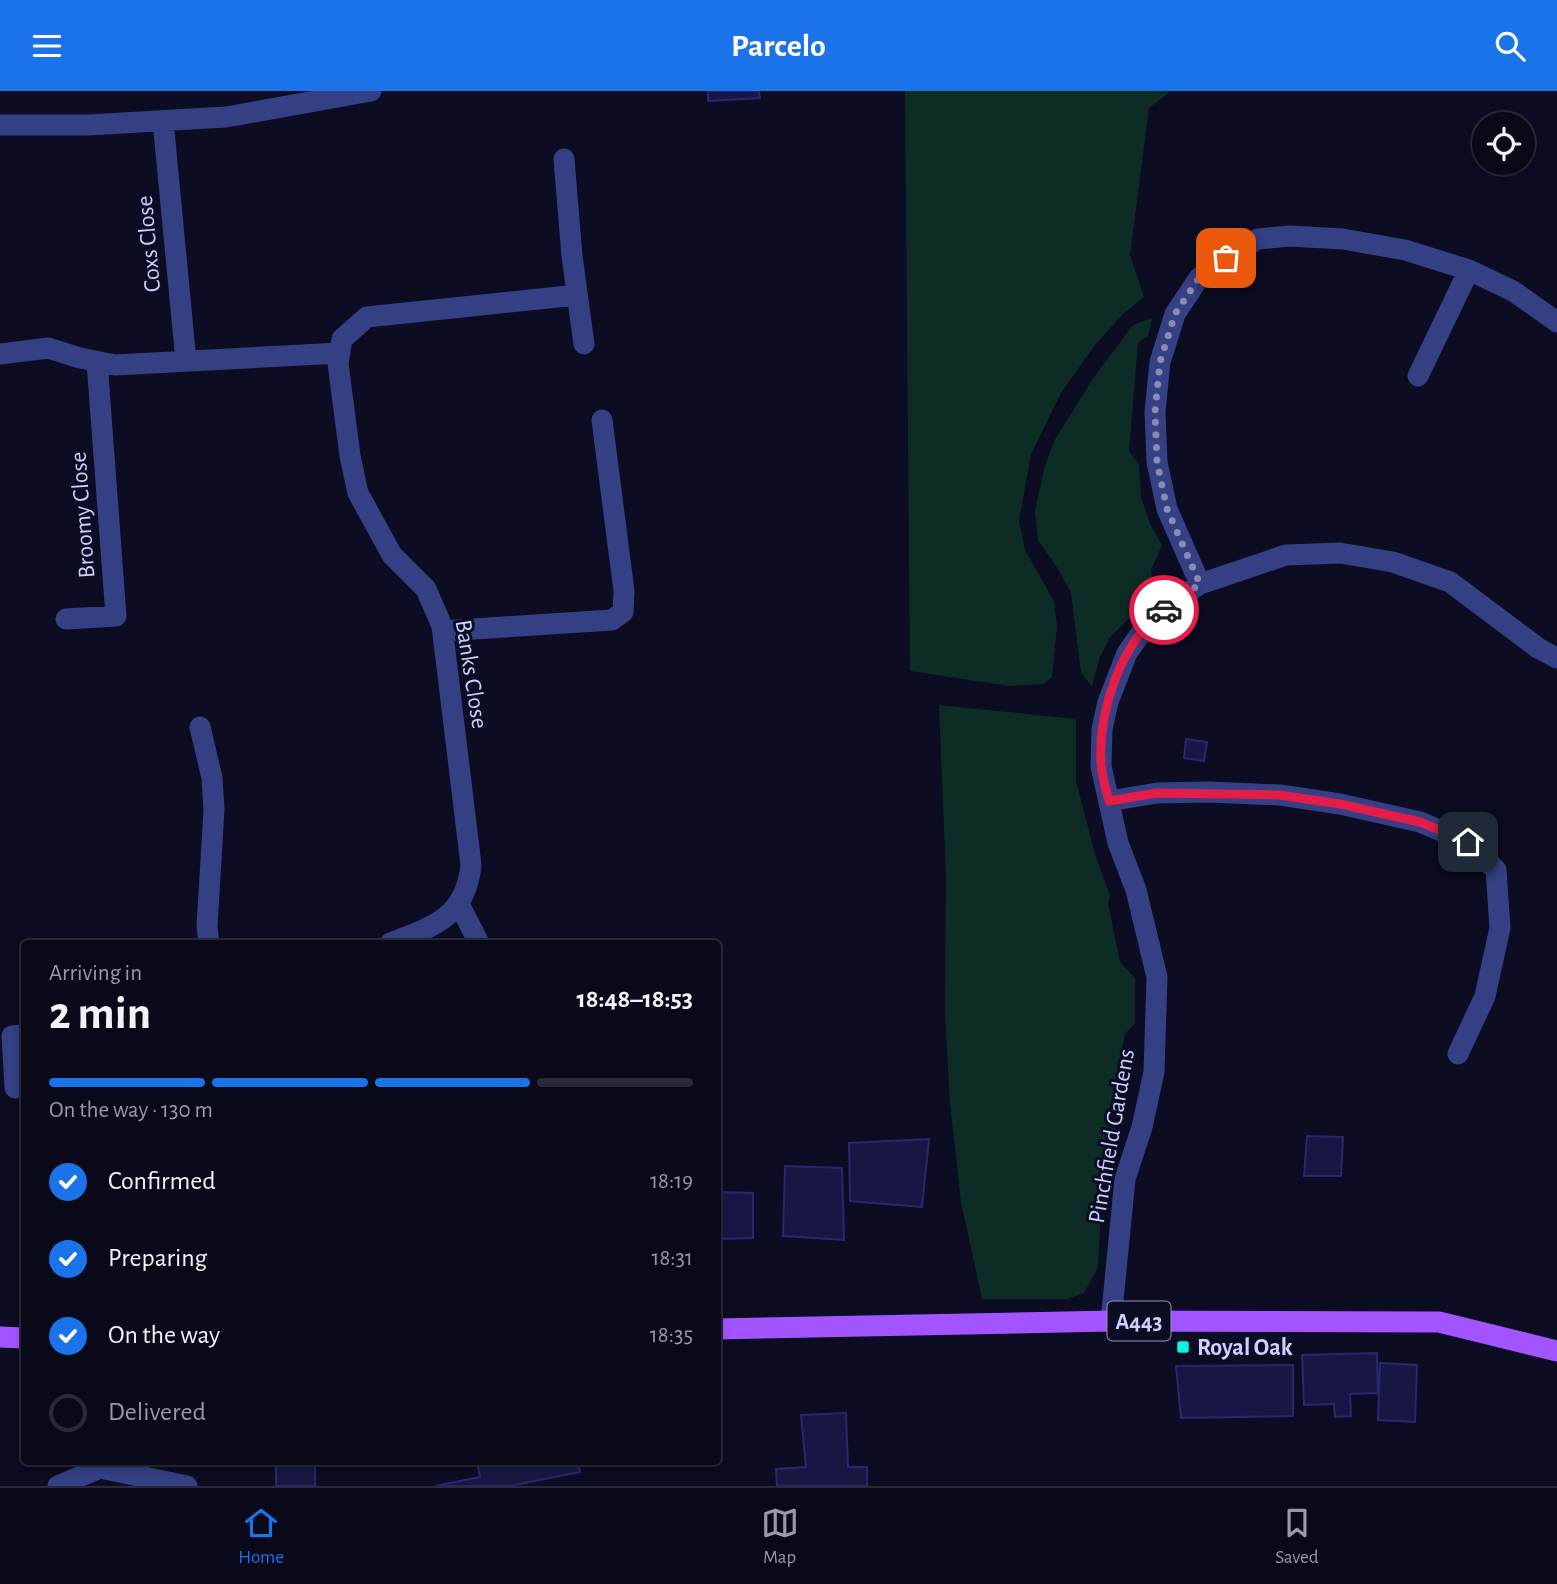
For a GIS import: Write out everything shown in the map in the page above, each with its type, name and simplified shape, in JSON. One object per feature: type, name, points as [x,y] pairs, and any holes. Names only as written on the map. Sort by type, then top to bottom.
[{"type":"main road","name":"A443","points":[[721,1329],[1111,1321],[1439,1322],[1557,1351]]},
{"type":"main road","points":[[0,1337],[21,1338]]},
{"type":"street","points":[[0,125],[88,125],[226,117],[371,91]]},
{"type":"street","name":"Coxs Close","points":[[163,121],[186,361]]},
{"type":"street","points":[[564,159],[572,256],[584,344]]},
{"type":"street","points":[[1200,584],[1167,509],[1157,462],[1155,412],[1160,362],[1175,314],[1199,278],[1226,258],[1258,239],[1289,236],[1343,239],[1405,250],[1469,270],[1513,291],[1557,322]]},
{"type":"street","points":[[1418,376],[1469,270]]},
{"type":"street","points":[[0,354],[48,348],[115,365],[340,353],[342,339],[367,317],[577,295]]},
{"type":"street","name":"Banks Close","points":[[340,353],[338,363],[350,456],[358,493],[393,555],[426,589],[443,631],[471,865],[470,879],[459,904],[448,916],[434,927],[398,940]]},
{"type":"street","name":"Broomy Close","points":[[66,619],[116,616],[97,362]]},
{"type":"street","points":[[443,631],[612,620],[623,612],[624,591],[602,420]]},
{"type":"street","name":"Pinchfield Gardens","points":[[1111,1321],[1125,1179],[1142,1127],[1154,1072],[1157,977],[1136,890],[1118,843],[1101,766],[1102,729],[1108,702],[1127,653],[1152,619],[1200,584],[1286,555],[1340,553],[1393,562],[1450,582],[1538,648],[1557,658]]},
{"type":"street","points":[[200,727],[212,778],[214,809],[207,927],[209,940]]},
{"type":"street","points":[[1109,801],[1157,793],[1280,795],[1340,804],[1420,822],[1468,842],[1496,870],[1500,927],[1485,996],[1458,1054]]},
{"type":"street","points":[[459,904],[478,940]]},
{"type":"street","points":[[15,1088],[12,1036],[21,1035]]},
{"type":"street","points":[[58,1486],[100,1465],[187,1486]]},
{"type":"green space","points":[[905,91],[1171,91],[1149,108],[1130,255],[1144,297],[1123,314],[1095,345],[1061,393],[1031,454],[1019,521],[1025,550],[1054,601],[1057,626],[1052,677],[1044,684],[1009,686],[910,671]]},
{"type":"green space","points":[[1152,318],[1148,336],[1138,343],[1129,451],[1139,464],[1141,497],[1150,524],[1162,545],[1151,570],[1154,587],[1136,612],[1110,637],[1100,657],[1092,686],[1081,673],[1071,593],[1038,540],[1035,511],[1044,469],[1054,441],[1094,377],[1133,325]]},
{"type":"green space","points":[[939,705],[1076,719],[1076,781],[1095,854],[1110,896],[1108,903],[1120,962],[1135,978],[1135,1023],[1125,1034],[1109,1113],[1118,1134],[1108,1166],[1101,1208],[1098,1267],[1084,1293],[1068,1299],[982,1299],[961,1202],[950,1103],[945,1012],[946,876]]},
{"type":"building","points":[[708,91],[759,91],[760,98],[708,101]]},
{"type":"building","points":[[1186,739],[1207,742],[1204,761],[1184,758]]},
{"type":"building","points":[[1307,1136],[1343,1137],[1341,1176],[1304,1176]]},
{"type":"building","points":[[929,1139],[922,1207],[850,1201],[849,1143]]},
{"type":"building","points":[[785,1166],[842,1168],[844,1240],[783,1236]]},
{"type":"building","points":[[721,1192],[753,1193],[753,1238],[721,1239]]},
{"type":"building","points":[[1377,1353],[1378,1393],[1350,1394],[1351,1416],[1335,1417],[1334,1404],[1304,1405],[1302,1355]]},
{"type":"building","points":[[1380,1363],[1417,1365],[1415,1422],[1378,1420]]},
{"type":"building","points":[[1293,1365],[1293,1416],[1181,1418],[1176,1366]]},
{"type":"building","points":[[846,1413],[848,1467],[867,1467],[867,1486],[777,1486],[776,1469],[806,1467],[801,1415]]},
{"type":"building","points":[[276,1465],[315,1465],[315,1486],[276,1486]]},
{"type":"building","points":[[478,1465],[579,1465],[580,1472],[510,1486],[435,1486],[480,1477]]},
{"type":"way so far","points":[[1164,610],[1200,584],[1167,509],[1157,462],[1155,412],[1160,362],[1175,314],[1199,278],[1226,258]]},
{"type":"place","name":"Royal Oak","points":[[1183,1347]]},
{"type":"route","points":[[1164,610],[1152,619],[1127,653],[1108,702],[1102,729],[1101,766],[1109,801],[1157,793],[1280,795],[1340,804],[1420,822],[1468,842]]}]
